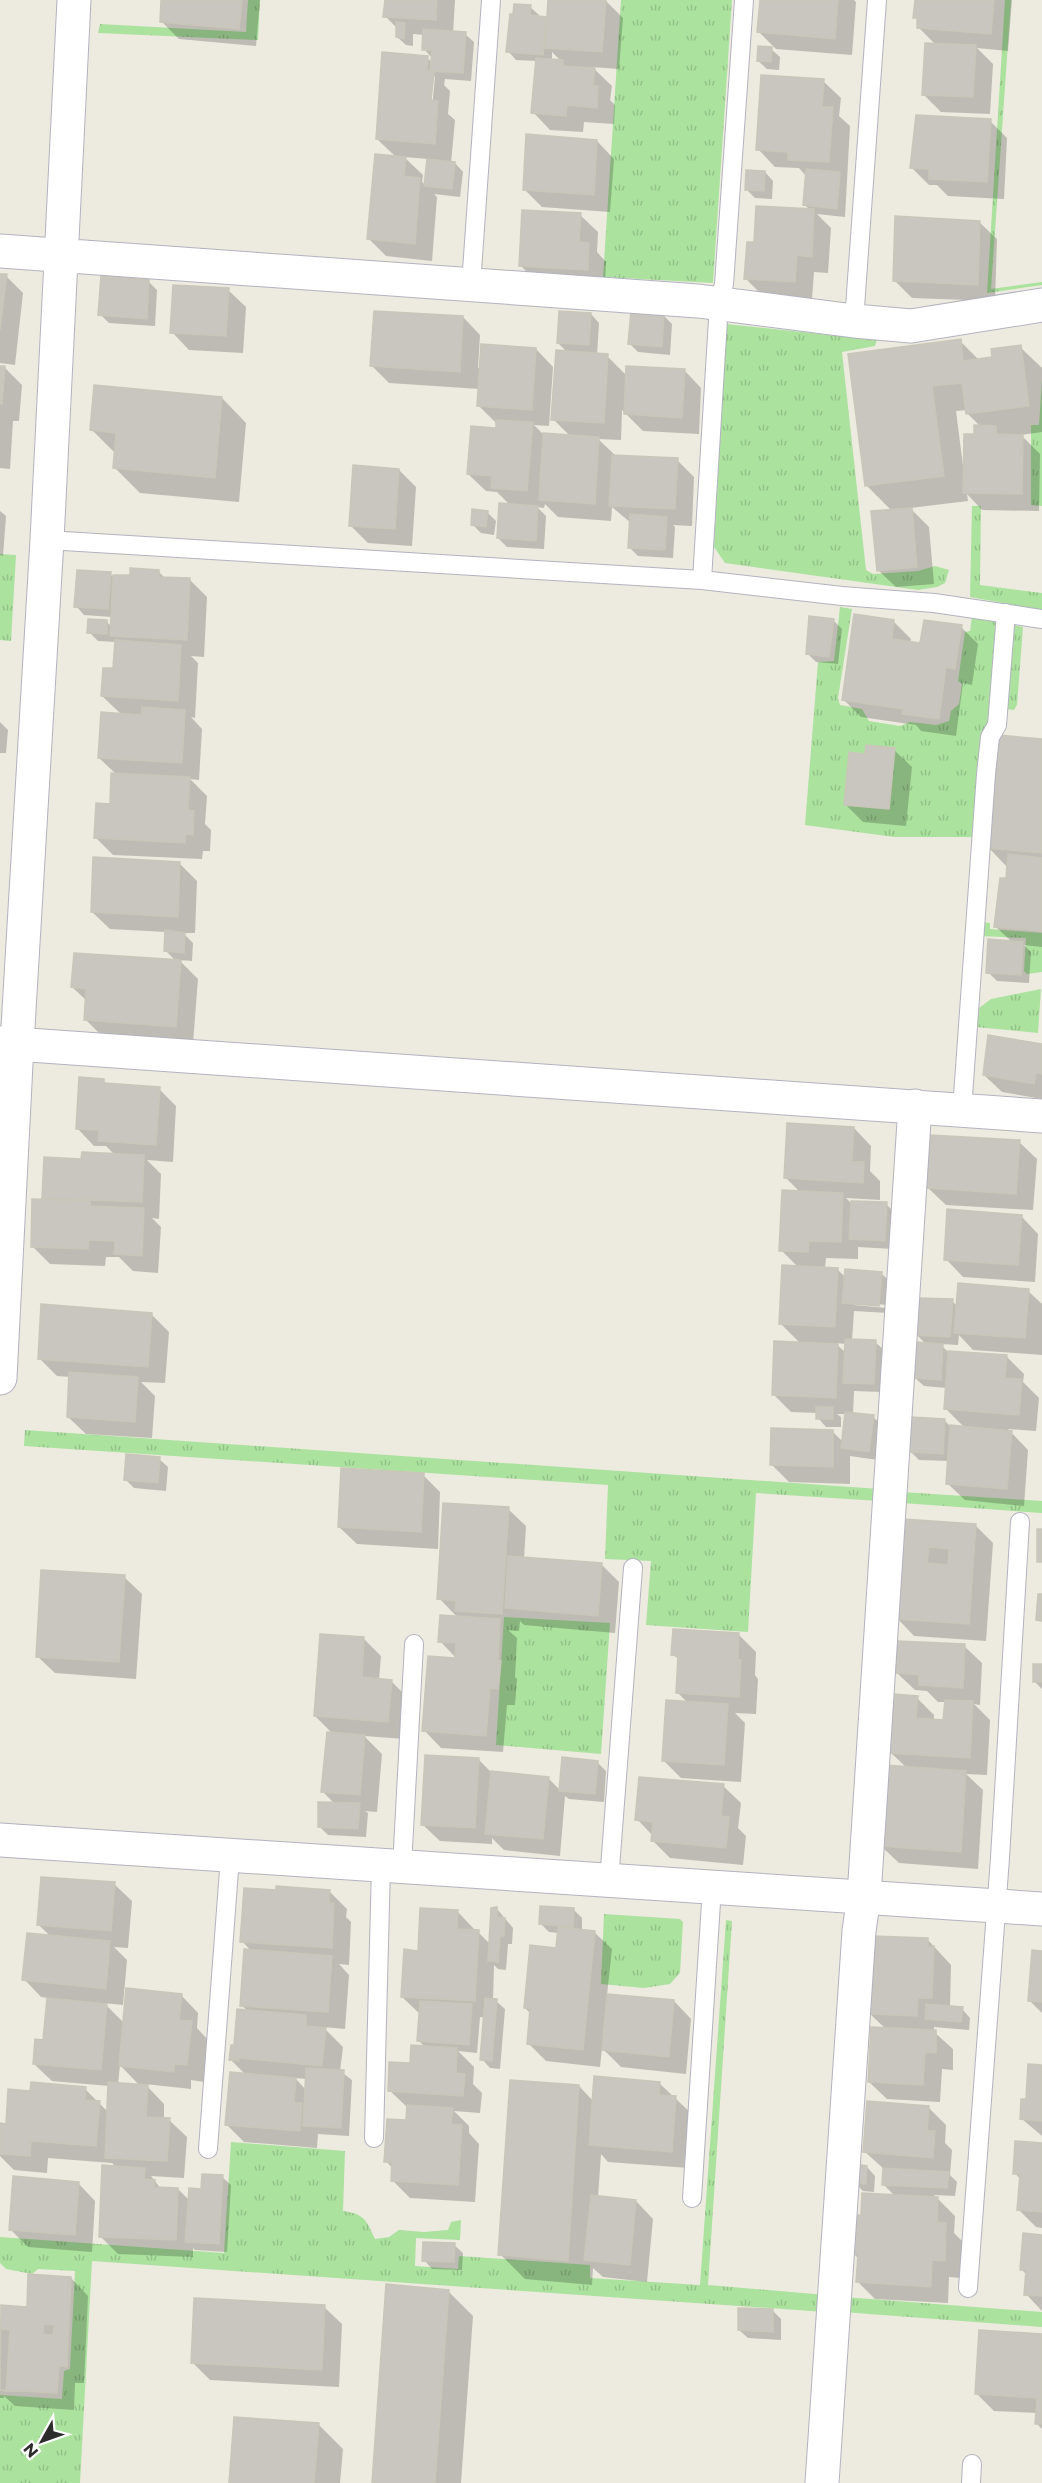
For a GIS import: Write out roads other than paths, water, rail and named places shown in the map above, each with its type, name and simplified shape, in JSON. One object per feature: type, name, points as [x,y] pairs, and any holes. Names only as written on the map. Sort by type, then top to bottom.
[{"type":"street","points":[[0,1378],[8,1043],[47,540],[74,0]]},
{"type":"street","points":[[0,250],[719,303],[854,321],[911,326],[1042,304]]},
{"type":"street","points":[[8,1043],[1042,1116]]},
{"type":"street","points":[[822,2483],[859,1931],[864,1896],[915,1107]]},
{"type":"street","points":[[0,1840],[230,1857],[864,1896],[1042,1910]]},
{"type":"lane","points":[[471,285],[491,0]]},
{"type":"lane","points":[[702,580],[719,303],[724,284],[744,0]]},
{"type":"lane","points":[[854,321],[877,0]]},
{"type":"lane","points":[[47,540],[702,580],[934,603],[1042,619]]},
{"type":"lane","points":[[962,1110],[986,774],[990,737],[997,725],[1006,613]]},
{"type":"lane","points":[[968,2288],[1020,1522]]},
{"type":"lane","points":[[609,1881],[633,1568]]},
{"type":"lane","points":[[374,2138],[392,1867],[414,1644]]},
{"type":"lane","points":[[208,2148],[230,1857]]},
{"type":"lane","points":[[692,2198],[712,1887]]},
{"type":"lane","points":[[970,2483],[972,2464]]}]
